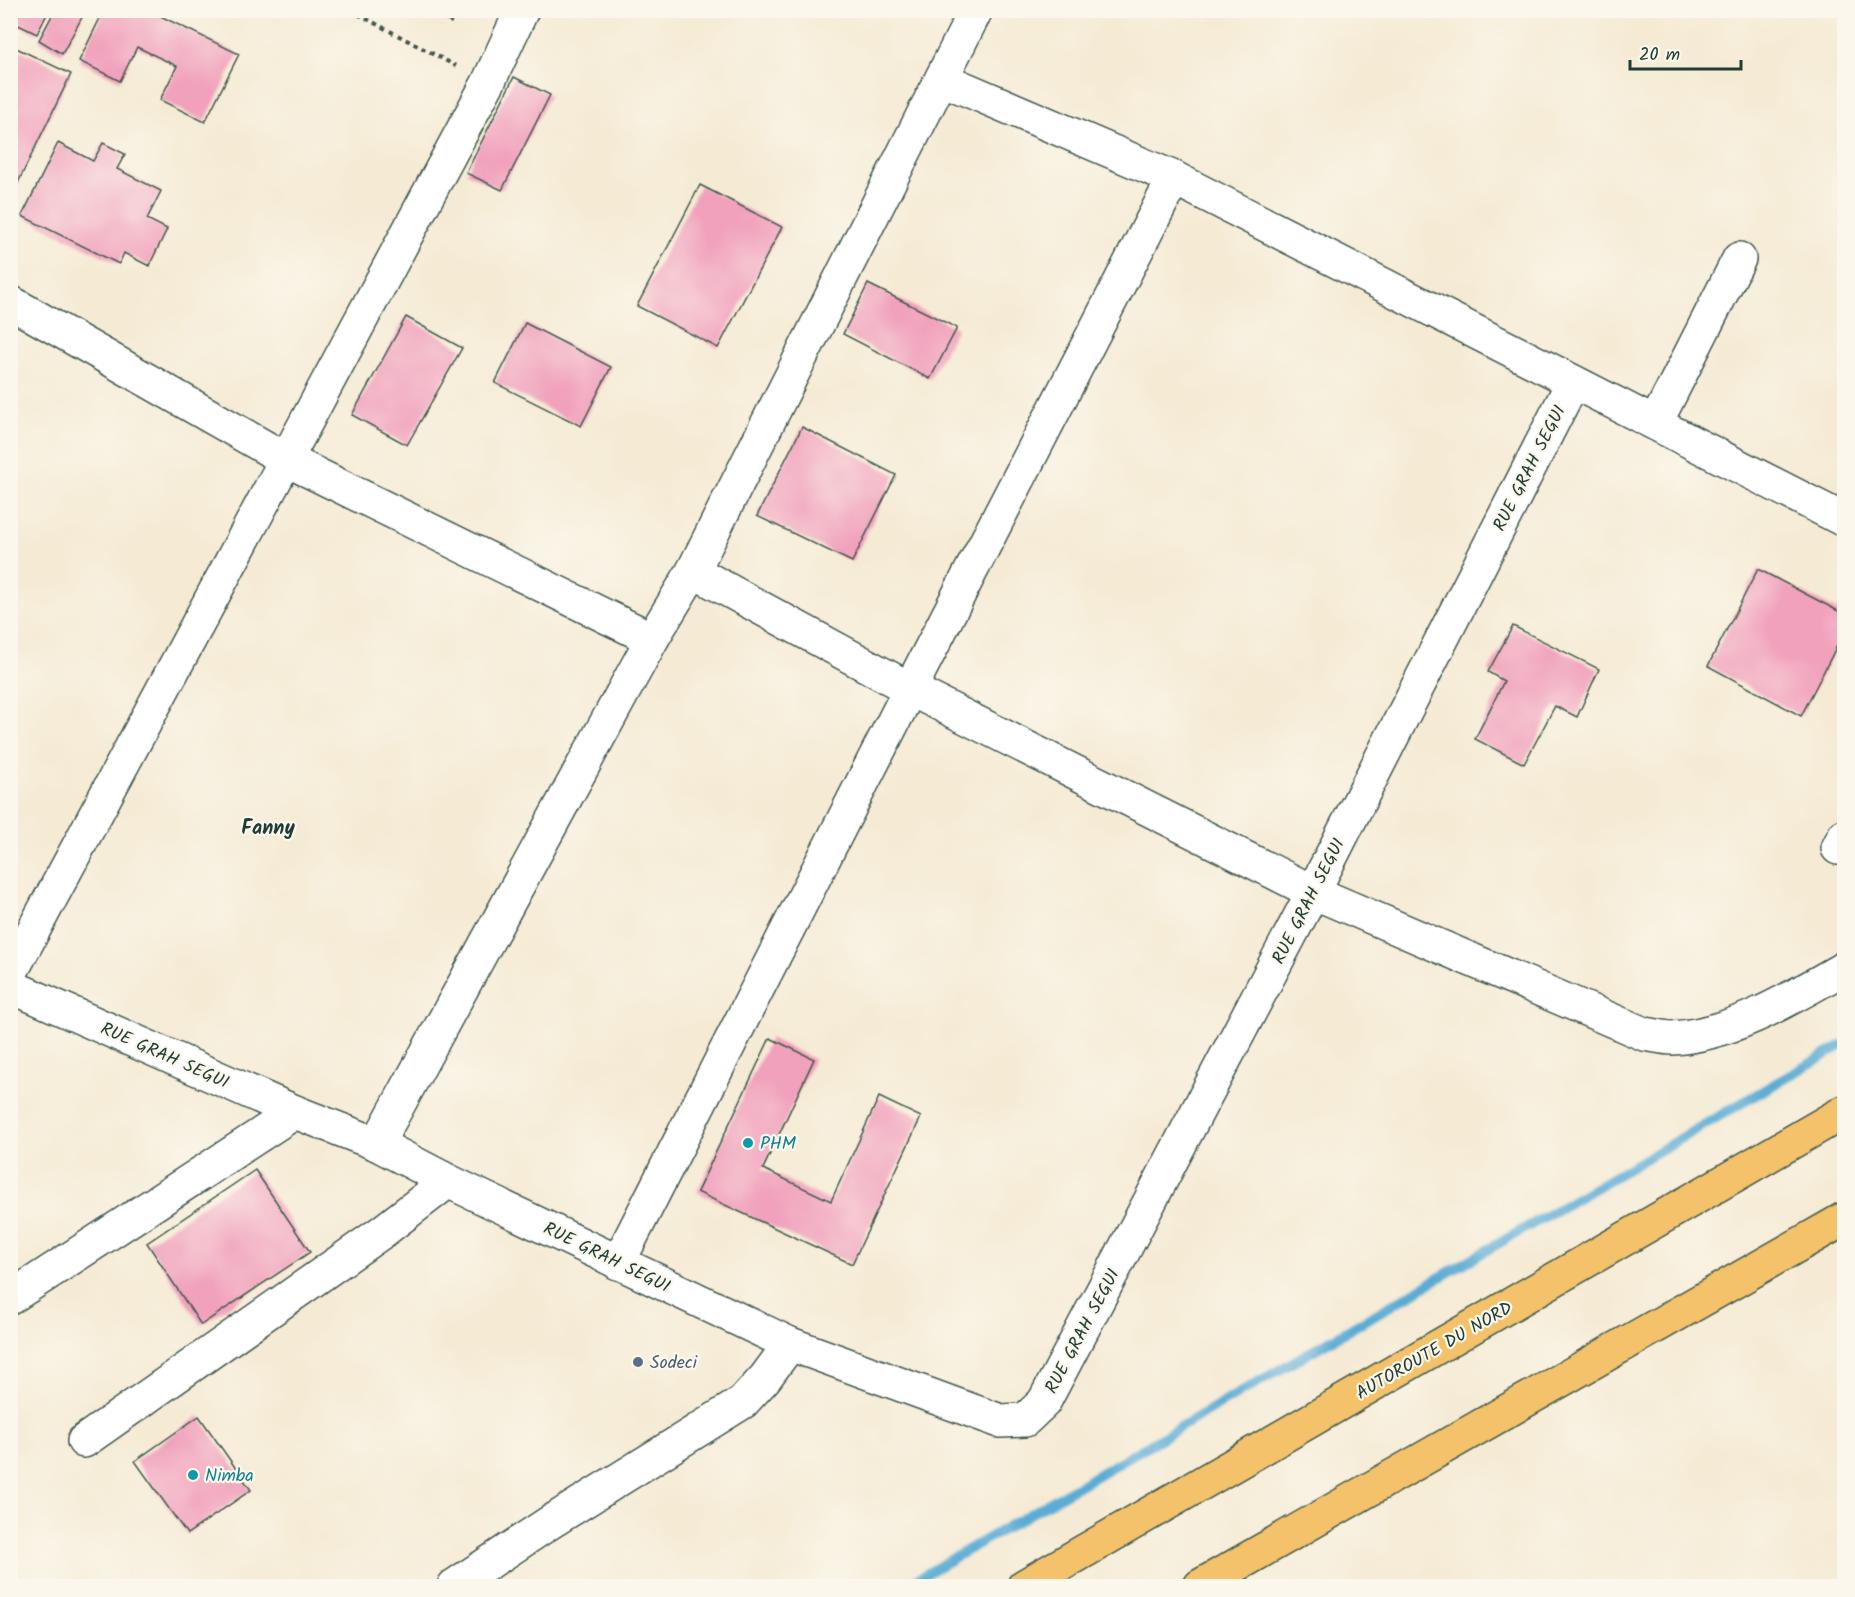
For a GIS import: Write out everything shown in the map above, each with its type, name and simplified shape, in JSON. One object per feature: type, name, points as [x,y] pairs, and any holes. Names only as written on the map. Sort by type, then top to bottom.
[{"type":"highway","name":"AUTOROUTE DU NORD","points":[[1024,1587],[1845,1112]]},
{"type":"highway","points":[[1200,1587],[1845,1219]]},
{"type":"street","points":[[10,974],[488,83],[522,10]]},
{"type":"street","points":[[377,1144],[652,639],[693,571],[976,10]]},
{"type":"street","points":[[942,79],[1174,178],[1845,520]]},
{"type":"street","points":[[618,1263],[910,689],[1174,178]]},
{"type":"street","points":[[1656,422],[1739,259]]},
{"type":"street","points":[[10,302],[286,460],[652,639]]},
{"type":"street","name":"RUE GRAH SEGUI","points":[[10,986],[295,1112],[377,1144],[618,1263],[790,1344],[1000,1421],[1025,1420],[1044,1402],[1313,892],[1573,382]]},
{"type":"street","points":[[693,571],[910,689],[1313,892],[1644,1034],[1670,1038],[1695,1035],[1742,1021],[1845,968]]},
{"type":"street","points":[[10,1298],[295,1112]]},
{"type":"street","points":[[84,1441],[382,1232],[448,1180]]},
{"type":"street","points":[[454,1587],[569,1510],[742,1402],[765,1378],[790,1344]]},
{"type":"path","points":[[350,10],[488,83]]},
{"type":"building","points":[[21,10],[49,10],[37,34],[14,23]]},
{"type":"building","points":[[55,10],[86,10],[62,54],[39,40]]},
{"type":"building","points":[[104,10],[148,10],[239,54],[205,122],[160,100],[177,66],[137,47],[120,81],[79,61]]},
{"type":"building","points":[[428,10],[457,10],[451,23]]},
{"type":"building","points":[[10,45],[71,74],[10,199]]},
{"type":"building","points":[[514,77],[550,95],[502,190],[466,173]]},
{"type":"building","points":[[58,143],[93,161],[103,143],[125,154],[117,169],[161,191],[147,219],[167,229],[149,266],[124,253],[119,264],[22,216]]},
{"type":"building","points":[[700,185],[782,227],[718,348],[637,306]]},
{"type":"building","points":[[868,284],[957,328],[930,379],[843,334]]},
{"type":"building","points":[[406,317],[462,348],[407,445],[352,415]]},
{"type":"building","points":[[525,323],[611,367],[581,426],[495,383]]},
{"type":"building","points":[[802,427],[896,475],[852,562],[757,516]]},
{"type":"building","points":[[1758,569],[1844,614],[1844,632],[1801,716],[1708,666]]},
{"type":"building","points":[[1513,626],[1599,669],[1577,717],[1555,706],[1524,764],[1475,739],[1504,681],[1488,672]]},
{"type":"building","name":"PHM","points":[[770,1038],[814,1059],[763,1169],[831,1201],[879,1097],[921,1117],[852,1264],[697,1192]]},
{"type":"building","points":[[255,1170],[310,1252],[201,1325],[147,1243]]},
{"type":"building","name":"Nimba","points":[[199,1416],[251,1490],[187,1534],[135,1461]]},
{"type":"waterway","points":[[905,1586],[1844,1044]]},
{"type":"place","name":"PHM","points":[[748,1143]]},
{"type":"place","name":"Sodeci","points":[[638,1362]]},
{"type":"place","name":"Nimba","points":[[193,1475]]},
{"type":"district","name":"Fanny","points":[[268,827]]}]
